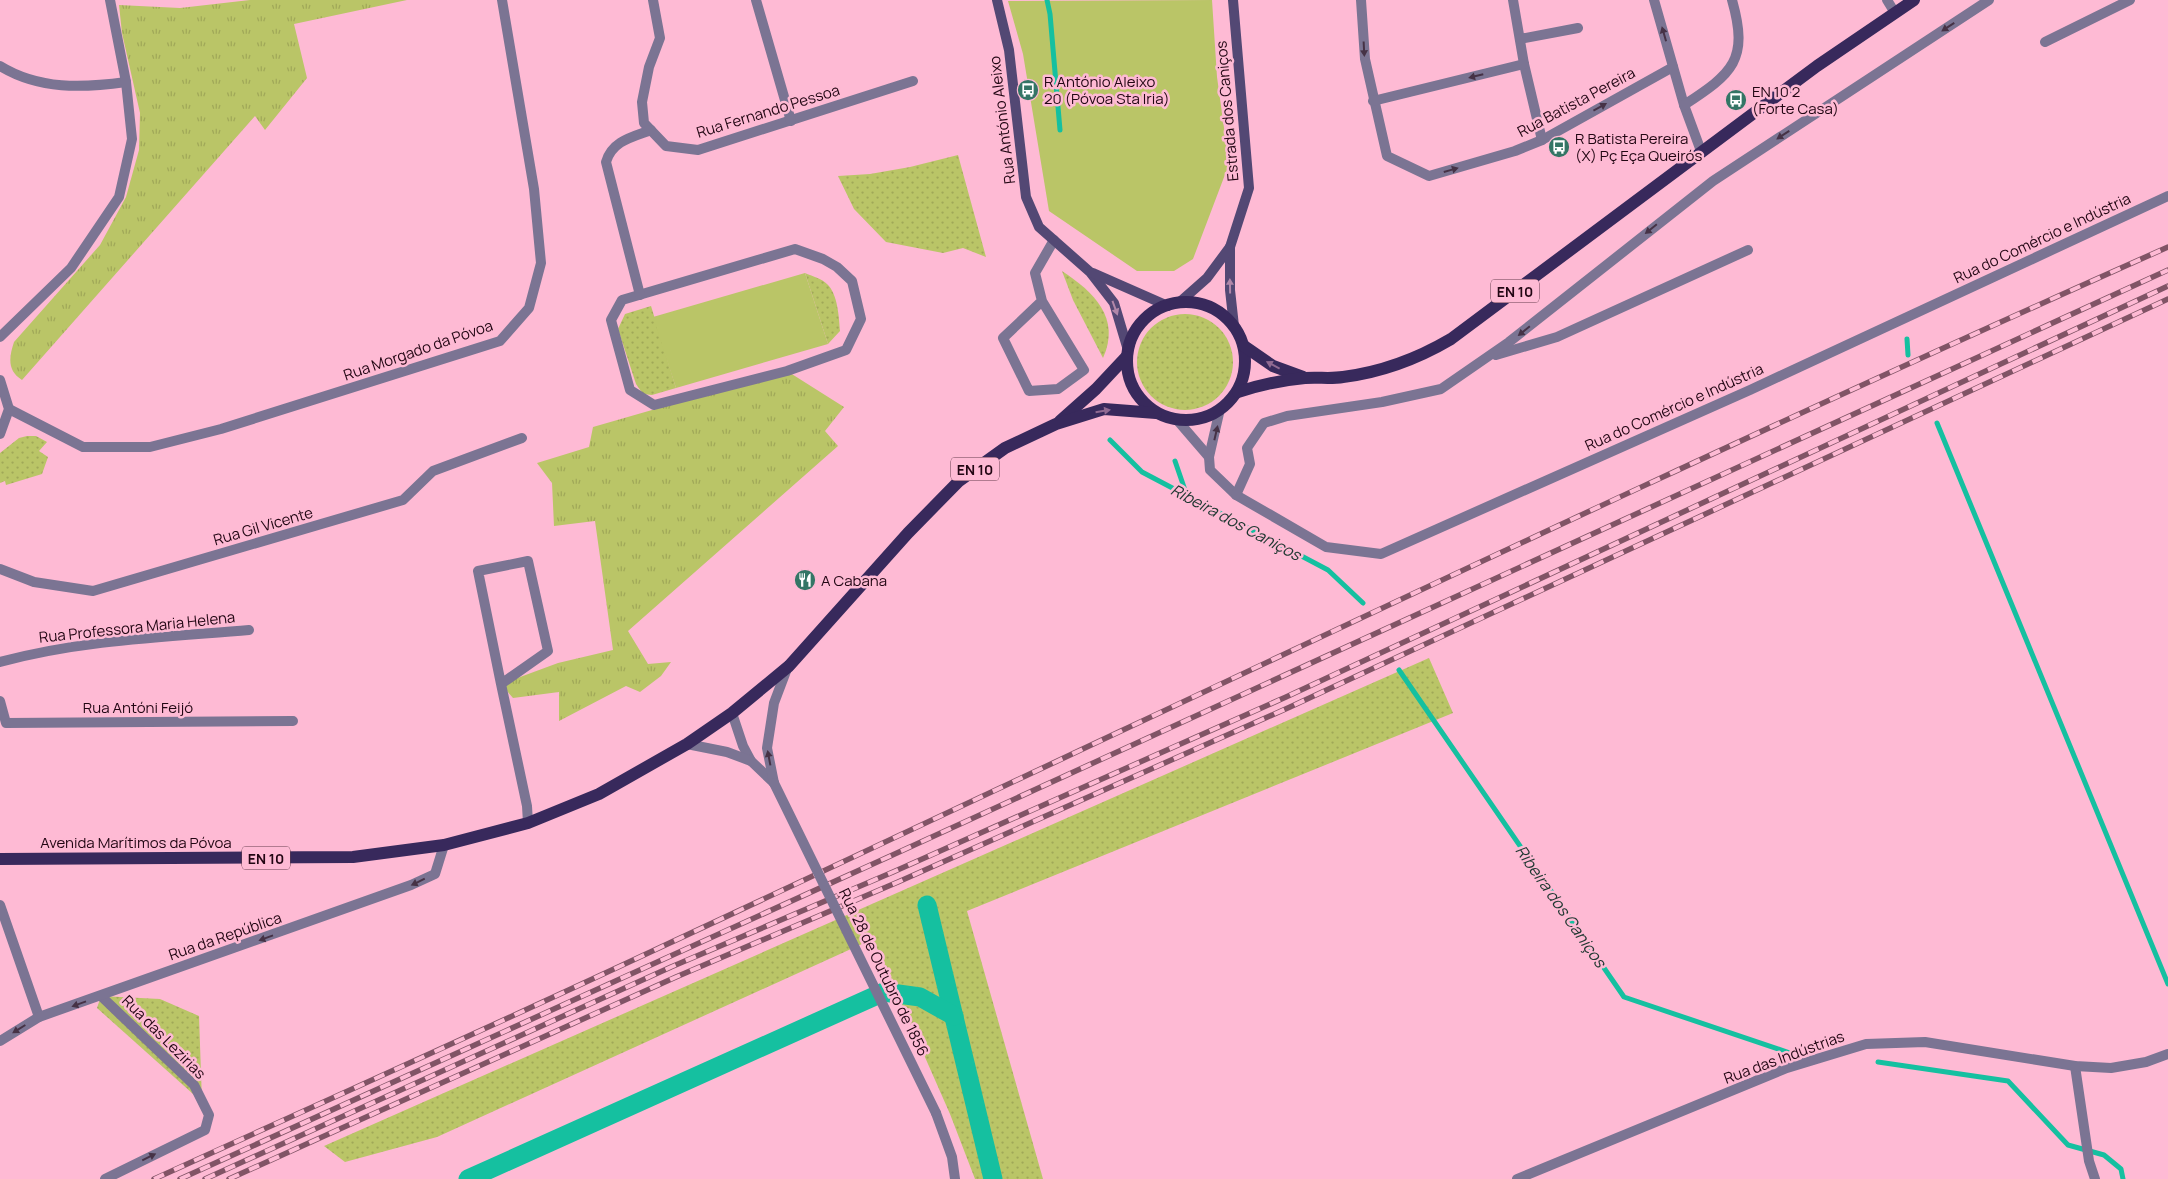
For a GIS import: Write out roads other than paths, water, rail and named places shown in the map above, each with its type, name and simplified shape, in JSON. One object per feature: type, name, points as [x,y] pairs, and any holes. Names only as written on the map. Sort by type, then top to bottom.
[{"type":"main road","name":"EN 10","points":[[1305,378],[1341,378],[1369,373],[1423,355],[1450,339],[1817,66],[1914,0]]},
{"type":"main road","points":[[1238,392],[1245,370],[1244,346],[1234,326],[1216,310],[1194,302],[1181,301],[1150,314],[1134,331],[1127,354],[1128,376],[1138,398],[1156,413],[1178,421],[1201,419],[1220,409],[1238,392],[1264,384],[1305,378]]},
{"type":"main road","points":[[1244,346],[1273,366],[1305,378]]},
{"type":"main road","name":"Avenida Marítimos da Póvoa","points":[[1056,424],[1096,389],[1127,354]]},
{"type":"main road","name":"Avenida Marítimos da Póvoa","points":[[0,859],[353,858],[444,845],[528,823],[599,794],[687,744],[732,713],[789,666],[908,533],[959,481],[1005,448],[1056,424],[1104,409],[1156,413]]},
{"type":"street","points":[[0,337],[72,268],[119,197],[132,139],[126,82],[110,0]]},
{"type":"street","name":"Rua Morgado da Póvoa","points":[[9,409],[83,447],[150,448],[221,429],[500,341],[529,308],[541,263],[534,189],[502,0]]},
{"type":"street","name":"Rua Fernando Pessoa","points":[[653,0],[660,38],[649,67],[642,102],[644,122],[666,146],[698,150],[913,81]]},
{"type":"street","points":[[756,0],[791,121]]},
{"type":"street","name":"Rua António Aleixo","points":[[996,0],[1009,50],[1026,197],[1039,227],[1090,272],[1114,302],[1127,354]]},
{"type":"street","name":"Estrada dos Caniços","points":[[1233,0],[1249,188],[1230,247],[1230,290],[1234,326]]},
{"type":"street","name":"Rua Batista Pereira","points":[[1361,0],[1365,59],[1373,102],[1387,156],[1430,176],[1515,152],[1542,140],[1673,67]]},
{"type":"street","points":[[1513,0],[1524,64],[1542,140]]},
{"type":"street","points":[[1654,0],[1684,104],[1701,151]]},
{"type":"street","points":[[1684,104],[1717,83],[1732,65],[1740,44],[1739,24],[1732,0]]},
{"type":"street","points":[[1887,0],[1895,13]]},
{"type":"street","points":[[1236,495],[1250,464],[1247,448],[1264,423],[1297,413],[1382,402],[1441,389],[1510,342],[1713,181],[1989,0]]},
{"type":"street","points":[[2045,42],[2130,0]]},
{"type":"street","points":[[1520,39],[1578,28]]},
{"type":"street","points":[[1373,102],[1524,64]]},
{"type":"street","points":[[0,66],[30,80],[56,85],[88,87],[126,82]]},
{"type":"street","points":[[640,295],[606,162],[609,152],[618,143],[651,130]]},
{"type":"street","name":"Rua do Comércio e Indústria","points":[[1178,421],[1210,457],[1210,470],[1236,495],[1326,548],[1380,554],[1750,390],[2168,196]]},
{"type":"street","points":[[1042,301],[1003,338],[1029,392],[1058,390],[1084,370],[1042,301],[1035,273],[1054,240]]},
{"type":"street","name":"Estrada dos Caniços","points":[[1181,301],[1207,278],[1230,247]]},
{"type":"street","points":[[795,249],[830,263],[852,281],[861,319],[846,350],[787,371],[654,405],[630,390],[611,320],[622,300],[640,295],[795,249]]},
{"type":"street","points":[[1486,359],[1557,337],[1748,250]]},
{"type":"street","name":"Rua António Aleixo","points":[[1090,272],[1168,306]]},
{"type":"street","points":[[0,380],[9,409],[0,434]]},
{"type":"street","points":[[1210,457],[1220,409]]},
{"type":"street","name":"Rua Gil Vicente","points":[[0,568],[34,582],[93,591],[403,500],[433,471],[522,438]]},
{"type":"street","points":[[501,684],[548,651],[528,561],[478,571],[501,684],[527,806],[528,823]]},
{"type":"street","name":"Rua Professora Maria Helena","points":[[0,662],[55,648],[249,630]]},
{"type":"street","name":"Rua 28 de Outubro de 1856","points":[[789,666],[774,703],[767,748],[774,783],[936,1114],[952,1157],[955,1179]]},
{"type":"street","name":"Rua Antóni Feijó","points":[[0,702],[6,722],[293,721]]},
{"type":"street","name":"Rua 28 de Outubro de 1856","points":[[732,713],[743,746],[751,761],[774,783]]},
{"type":"street","name":"Rua 28 de Outubro de 1856","points":[[687,744],[727,752],[751,761]]},
{"type":"street","name":"Rua da República","points":[[0,1041],[39,1018],[411,886],[435,874],[444,845]]},
{"type":"street","points":[[0,905],[39,1018]]},
{"type":"street","name":"Rua das Lezirias","points":[[100,996],[194,1085],[209,1115],[205,1130],[105,1179]]},
{"type":"street","name":"Rua das Indústrias","points":[[1517,1179],[1787,1068],[1866,1044],[1926,1042],[2075,1066],[2111,1068],[2146,1062],[2168,1054]]},
{"type":"street","points":[[2075,1066],[2089,1161],[2095,1179]]},
{"type":"waterway","points":[[1047,0],[1050,14],[1060,130]]},
{"type":"waterway","points":[[1907,339],[1908,355]]},
{"type":"waterway","points":[[1937,423],[2168,984]]},
{"type":"waterway","name":"Ribeira dos Caniços","points":[[1110,440],[1142,472],[1328,570],[1363,603]]},
{"type":"waterway","points":[[1175,461],[1187,496]]},
{"type":"waterway","name":"Ribeira dos Caniços","points":[[1399,670],[1624,997],[1790,1053]]},
{"type":"waterway","points":[[927,905],[993,1179]]},
{"type":"waterway","points":[[468,1179],[884,992],[920,997],[954,1016]]},
{"type":"waterway","name":"Ribeira dos Caniços","points":[[1878,1062],[2008,1081],[2068,1145],[2104,1155],[2121,1169],[2123,1179]]},
{"type":"railway","points":[[154,1179],[598,976],[1790,418],[2168,247]]},
{"type":"railway","points":[[180,1179],[886,858],[2168,270]]},
{"type":"railway","points":[[205,1179],[671,967],[893,872],[1286,697],[2168,286]]},
{"type":"railway","points":[[229,1179],[676,977],[898,882],[1290,707],[2168,299]]},
{"type":"place","name":"R António Aleixo 20 (Póvoa Sta Iria)","points":[[1028,90]]},
{"type":"place","name":"EN 10 2 (Forte Casa)","points":[[1736,100]]},
{"type":"place","name":"R Batista Pereira (X) Pç Eça Queirós","points":[[1559,147]]},
{"type":"place","name":"A Cabana","points":[[805,580]]}]
